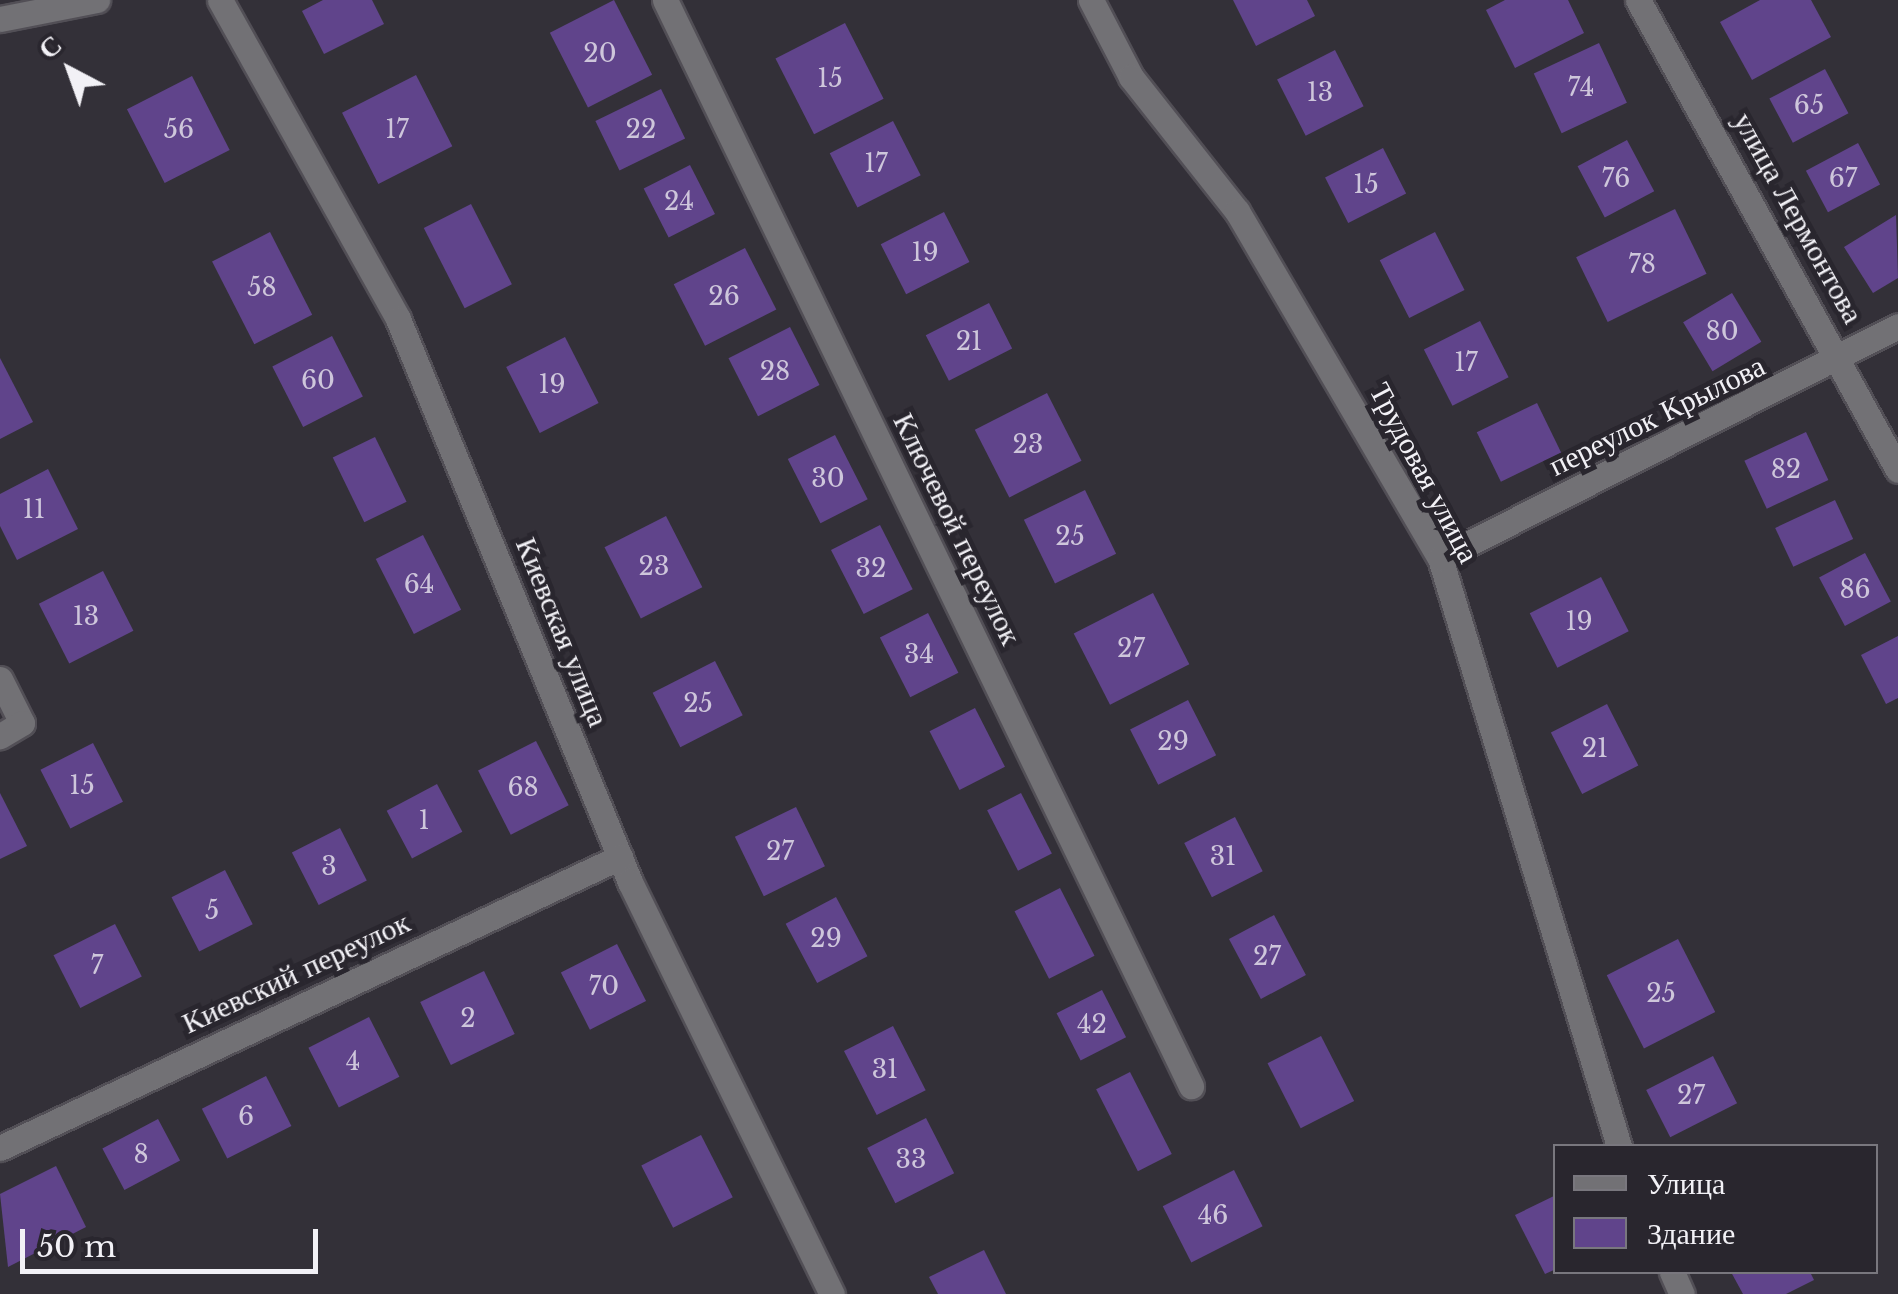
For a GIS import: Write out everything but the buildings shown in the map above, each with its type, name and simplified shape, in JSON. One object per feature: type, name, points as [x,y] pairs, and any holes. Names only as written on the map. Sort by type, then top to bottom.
[{"type":"street","points":[[0,19],[97,0]]},
{"type":"street","name":"Киевская улица","points":[[220,0],[398,320],[620,857],[832,1294]]},
{"type":"street","name":"Ключевой переулок","points":[[665,0],[1191,1086]]},
{"type":"street","name":"Трудовая улица","points":[[1091,0],[1131,76],[1238,211],[1440,558],[1619,1144]]},
{"type":"street","name":"улица Лермонтова","points":[[1638,0],[1898,470]]},
{"type":"street","name":"переулок Крылова","points":[[1440,558],[1840,362],[1898,326]]},
{"type":"street","points":[[0,679],[22,724],[0,736]]},
{"type":"street","name":"Киевский переулок","points":[[0,1148],[620,857]]}]
